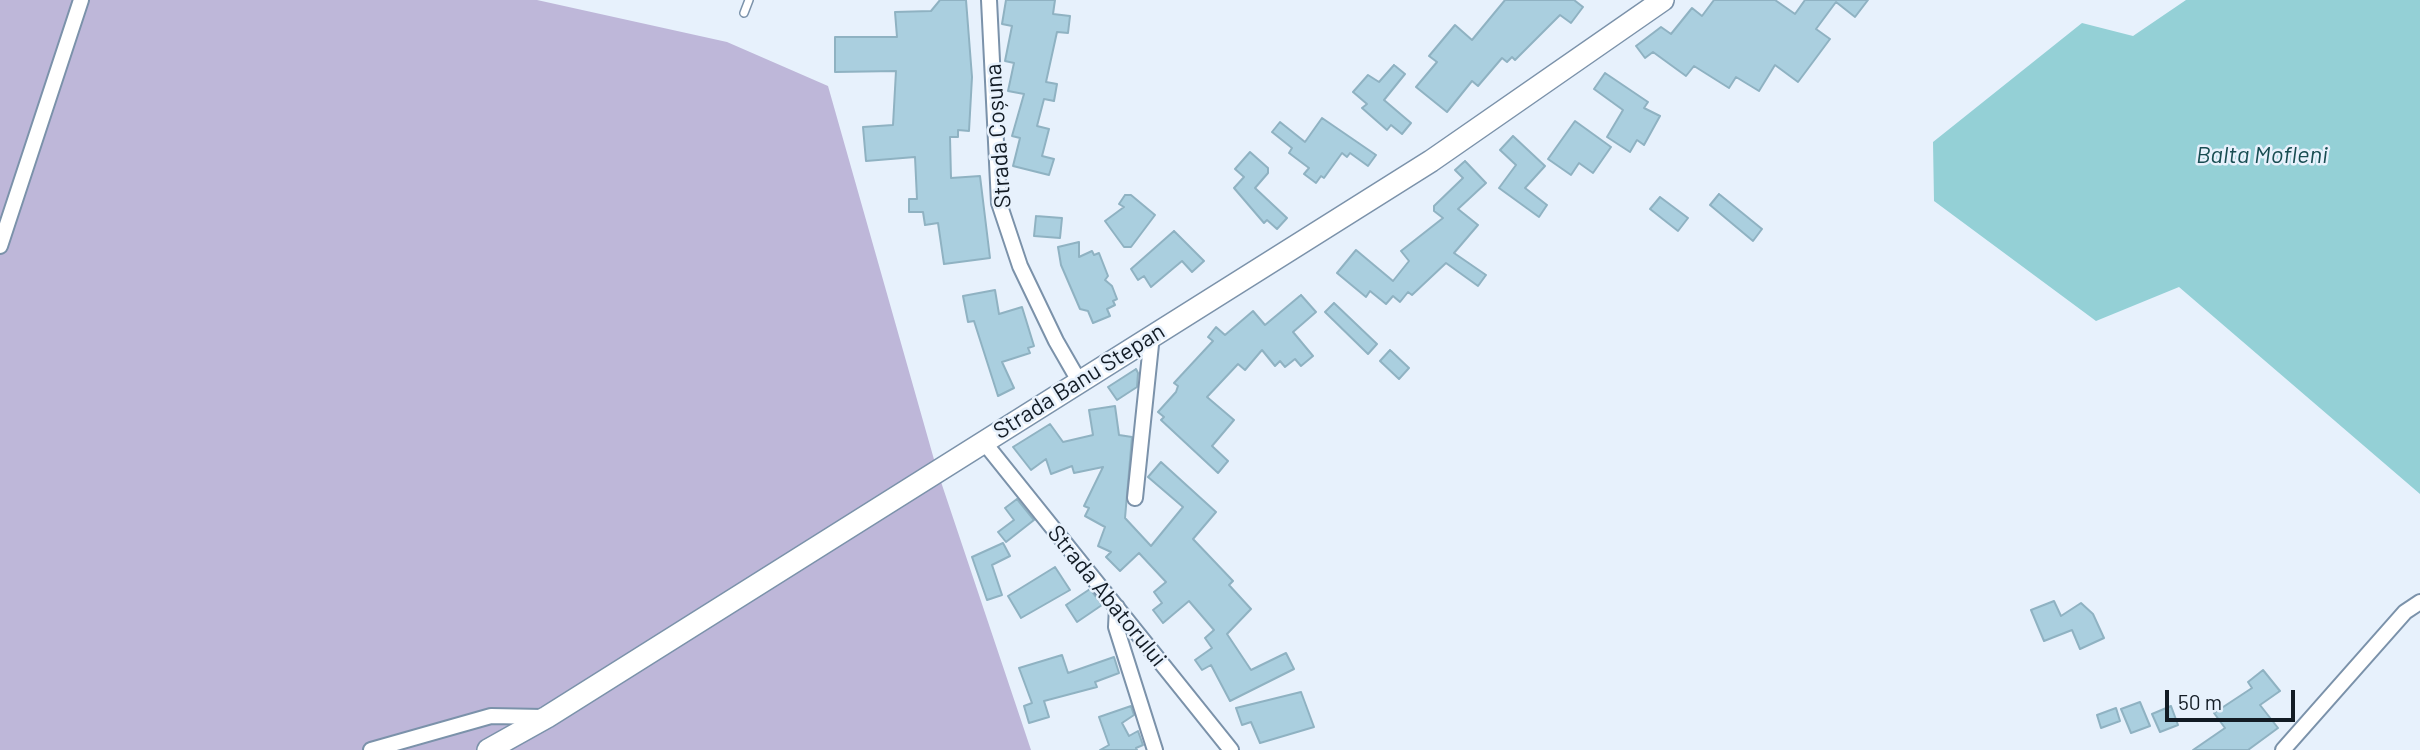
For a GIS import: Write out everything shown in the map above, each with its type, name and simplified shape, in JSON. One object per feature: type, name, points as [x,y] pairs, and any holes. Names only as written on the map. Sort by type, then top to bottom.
[{"type":"main road","name":"Strada Banu Stepan","points":[[488,750],[547,717],[1431,161],[1663,0]]},
{"type":"street","points":[[0,246],[81,0]]},
{"type":"street","name":"Strada Coșuna","points":[[989,0],[999,203],[1020,266],[1079,381]]},
{"type":"street","points":[[1135,498],[1152,335]]},
{"type":"street","name":"Strada Abatorului","points":[[983,441],[1231,750]]},
{"type":"street","points":[[2283,750],[2405,612],[2420,602]]},
{"type":"street","points":[[1117,607],[1116,627],[1155,750]]},
{"type":"street","points":[[371,750],[491,716],[547,717]]},
{"type":"lane","points":[[744,13],[749,0]]},
{"type":"shaded area","points":[[0,0],[537,0],[727,42],[828,86],[937,470],[1031,750],[0,750]]},
{"type":"water","name":"Balta Mofleni","points":[[2186,0],[2420,0],[2420,494],[2179,287],[2096,321],[1934,201],[1933,142],[2082,23],[2133,36]]},
{"type":"building","points":[[940,0],[966,0],[972,77],[969,131],[958,130],[958,137],[950,137],[951,178],[980,176],[990,258],[944,264],[938,223],[925,225],[923,212],[909,212],[909,199],[917,199],[915,157],[866,161],[863,127],[893,125],[896,71],[835,72],[835,37],[897,37],[895,12],[931,11]]},
{"type":"building","points":[[1006,0],[1055,0],[1053,14],[1070,16],[1068,33],[1057,32],[1046,82],[1057,84],[1054,101],[1044,99],[1037,126],[1049,129],[1042,156],[1054,159],[1049,175],[1013,166],[1020,138],[1012,136],[1024,94],[1008,91],[1014,63],[1005,61],[1012,26],[1002,24]]},
{"type":"building","points":[[1505,0],[1574,0],[1583,7],[1571,23],[1560,15],[1515,60],[1512,57],[1507,62],[1502,58],[1478,86],[1472,81],[1447,112],[1416,87],[1437,62],[1429,56],[1455,25],[1472,40]]},
{"type":"building","points":[[1714,0],[1775,0],[1795,14],[1805,0],[1868,0],[1855,17],[1836,2],[1816,29],[1830,39],[1798,82],[1775,65],[1759,91],[1736,77],[1729,88],[1694,66],[1686,76],[1653,52],[1645,58],[1636,46],[1661,27],[1671,34],[1692,8],[1702,16]]},
{"type":"building","points":[[1394,65],[1405,74],[1384,100],[1411,123],[1402,134],[1391,125],[1387,130],[1362,108],[1367,104],[1353,92],[1368,75],[1379,82]]},
{"type":"building","points":[[1605,73],[1648,102],[1644,108],[1660,116],[1644,145],[1637,140],[1630,152],[1607,137],[1623,110],[1594,89]]},
{"type":"building","points":[[1322,118],[1376,155],[1368,166],[1350,153],[1347,157],[1342,153],[1324,178],[1321,176],[1316,183],[1304,174],[1309,168],[1289,153],[1292,148],[1272,132],[1280,122],[1305,142]]},
{"type":"building","points":[[1575,121],[1611,147],[1593,173],[1579,163],[1571,175],[1548,159]]},
{"type":"building","points":[[1513,136],[1545,166],[1525,188],[1547,205],[1539,217],[1499,188],[1516,165],[1500,150]]},
{"type":"building","points":[[1250,152],[1268,168],[1268,173],[1255,188],[1287,218],[1277,229],[1267,220],[1264,223],[1234,188],[1244,177],[1235,169]]},
{"type":"building","points":[[1465,161],[1486,183],[1458,209],[1478,225],[1454,253],[1486,275],[1478,286],[1446,263],[1412,295],[1408,292],[1400,302],[1393,296],[1386,304],[1370,291],[1366,297],[1337,273],[1356,250],[1393,281],[1409,261],[1401,251],[1443,218],[1434,211],[1434,206],[1463,178],[1455,170]]},
{"type":"building","points":[[1719,194],[1762,229],[1753,241],[1710,205]]},
{"type":"building","points":[[1125,195],[1131,195],[1155,215],[1131,247],[1124,247],[1105,221],[1124,207],[1119,204]]},
{"type":"building","points":[[1660,197],[1688,218],[1678,231],[1650,209]]},
{"type":"building","points":[[1036,216],[1062,218],[1060,238],[1034,236]]},
{"type":"building","points":[[1174,231],[1204,261],[1192,272],[1182,261],[1151,287],[1144,276],[1138,280],[1131,269]]},
{"type":"building","points":[[1079,242],[1079,257],[1092,251],[1094,255],[1099,253],[1108,276],[1105,280],[1112,286],[1117,299],[1113,301],[1115,305],[1107,309],[1110,316],[1093,323],[1088,311],[1080,309],[1061,265],[1058,247]]},
{"type":"building","points":[[995,290],[999,314],[1022,307],[1034,346],[1028,348],[1030,353],[1002,362],[1014,388],[998,396],[974,321],[968,322],[963,296]]},
{"type":"building","points":[[1301,295],[1316,312],[1293,332],[1313,356],[1301,366],[1295,359],[1285,367],[1280,361],[1275,366],[1262,350],[1245,370],[1238,364],[1207,397],[1234,420],[1212,446],[1228,461],[1218,473],[1161,420],[1164,417],[1158,412],[1176,392],[1178,386],[1174,383],[1213,341],[1208,337],[1216,327],[1225,335],[1253,311],[1265,325]]},
{"type":"building","points":[[1334,303],[1377,344],[1368,354],[1325,312]]},
{"type":"building","points":[[1390,350],[1409,368],[1399,379],[1380,361]]},
{"type":"building","points":[[1136,369],[1137,387],[1117,400],[1108,387]]},
{"type":"building","points":[[1115,406],[1119,435],[1132,437],[1125,518],[1151,546],[1183,507],[1148,477],[1161,462],[1216,512],[1193,539],[1233,581],[1229,585],[1251,609],[1227,634],[1251,670],[1286,653],[1294,669],[1230,701],[1211,665],[1202,670],[1195,660],[1212,648],[1205,638],[1214,630],[1189,601],[1163,623],[1153,610],[1162,603],[1154,592],[1166,582],[1139,553],[1120,571],[1106,557],[1111,552],[1098,546],[1105,527],[1085,516],[1089,508],[1084,506],[1103,467],[1074,473],[1072,466],[1051,474],[1046,459],[1031,470],[1013,447],[1050,424],[1063,442],[1093,435],[1089,410]]},
{"type":"building","points":[[1017,499],[1034,520],[1006,542],[998,532],[1014,520],[1005,508]]},
{"type":"building","points":[[1003,543],[1010,556],[992,565],[1002,595],[987,600],[972,557]]},
{"type":"building","points":[[1055,567],[1070,590],[1021,618],[1008,596]]},
{"type":"building","points":[[1090,589],[1102,605],[1077,622],[1066,605]]},
{"type":"building","points":[[2054,601],[2061,616],[2081,603],[2093,614],[2104,638],[2080,649],[2072,630],[2044,641],[2031,610]]},
{"type":"building","points":[[1062,655],[1068,673],[1114,657],[1119,673],[1095,682],[1097,687],[1044,701],[1049,717],[1029,723],[1024,706],[1032,703],[1019,668]]},
{"type":"building","points":[[2263,670],[2280,691],[2260,705],[2278,728],[2248,750],[2193,750],[2225,728],[2214,713],[2252,688],[2248,682]]},
{"type":"building","points":[[1301,692],[1314,727],[1260,743],[1251,722],[1242,725],[1236,708]]},
{"type":"building","points":[[2140,702],[2150,726],[2131,733],[2121,709]]},
{"type":"building","points":[[1131,706],[1134,715],[1122,723],[1129,736],[1138,731],[1143,745],[1136,748],[1137,750],[1100,750],[1109,745],[1099,717]]},
{"type":"building","points":[[2171,706],[2178,725],[2160,732],[2152,714]]},
{"type":"building","points":[[2116,708],[2120,721],[2101,728],[2097,715]]}]
